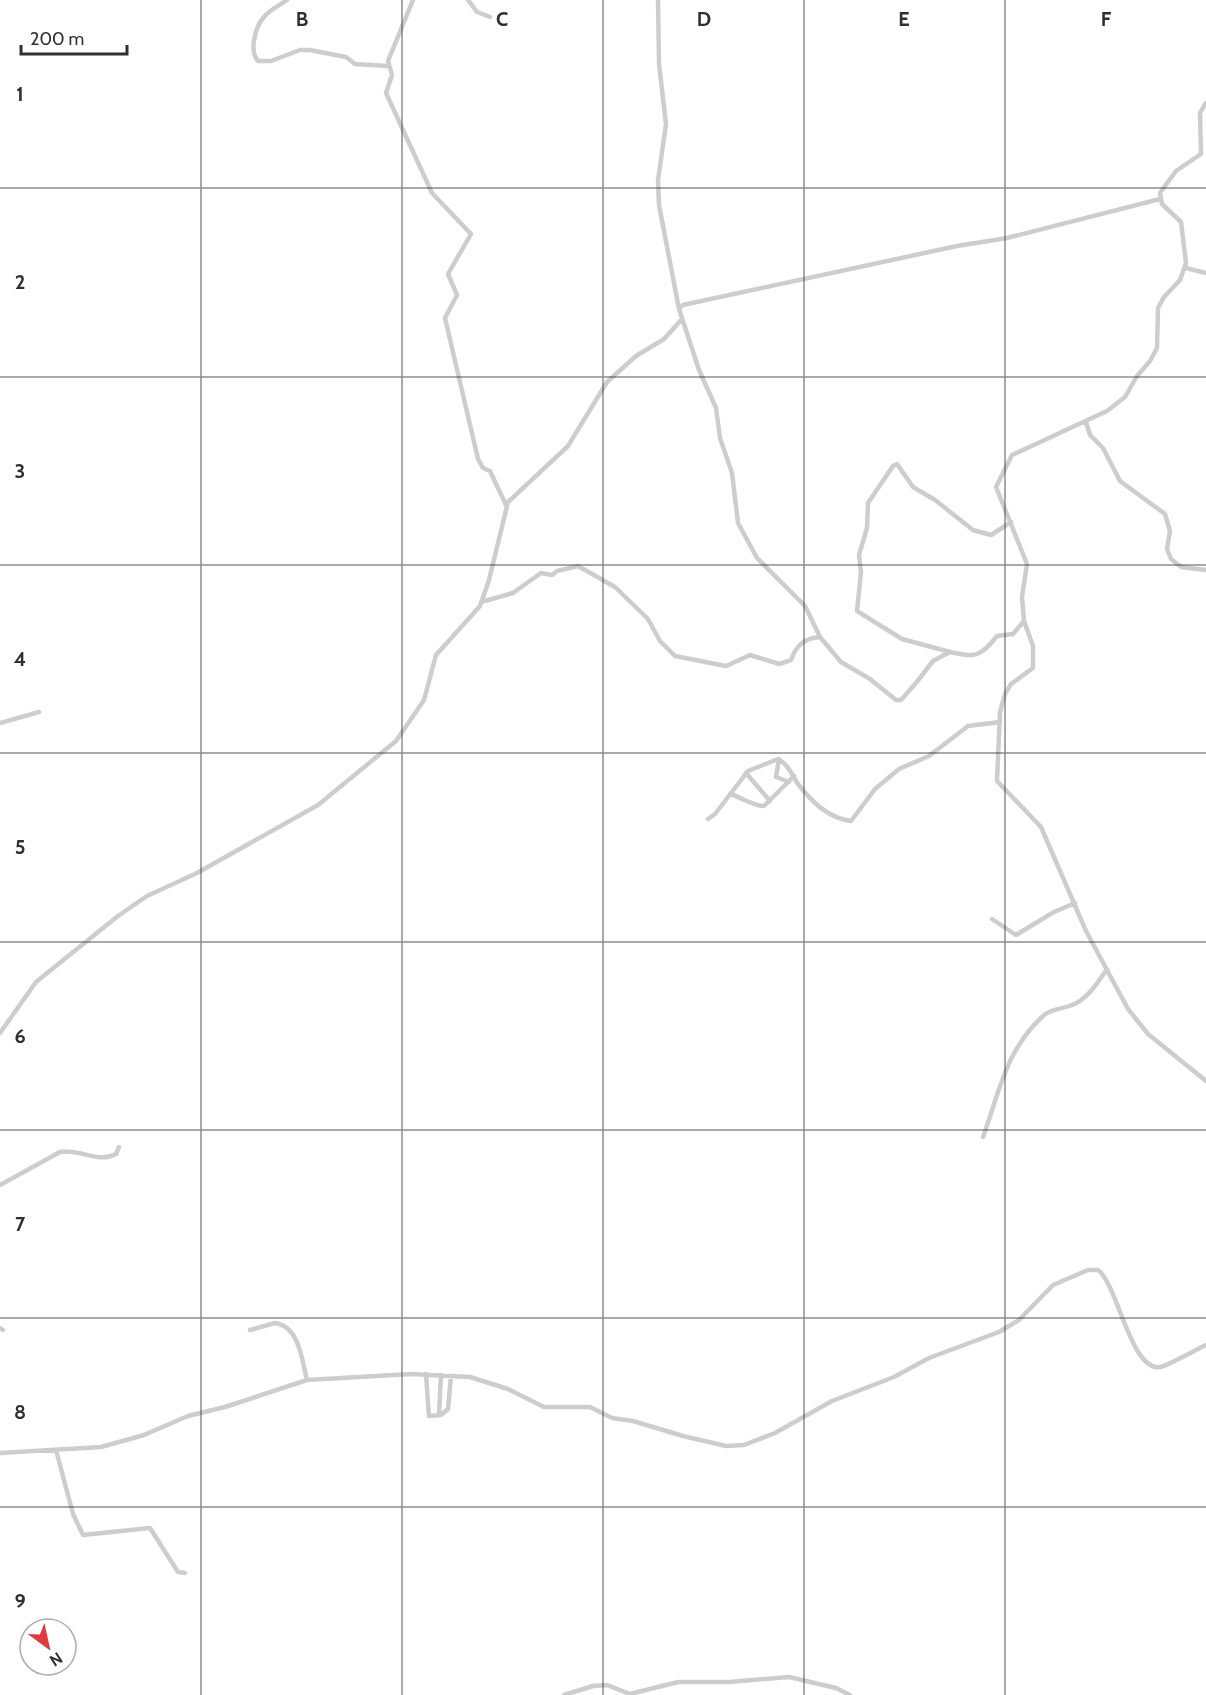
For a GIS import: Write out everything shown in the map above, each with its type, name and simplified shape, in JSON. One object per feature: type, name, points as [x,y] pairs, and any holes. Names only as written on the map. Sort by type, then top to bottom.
[{"type":"street","points":[[287,0],[261,21],[252,49],[253,56],[258,61],[271,61],[300,50],[310,50],[346,57],[354,64],[388,66]]},
{"type":"street","points":[[413,0],[388,66],[392,75],[387,96],[432,193],[471,234],[448,274],[457,296],[445,318],[478,459],[482,466],[490,471],[506,505]]},
{"type":"street","points":[[468,0],[477,12],[490,17]]},
{"type":"street","points":[[658,0],[658,55],[666,124],[658,196],[679,309],[702,378],[716,408],[720,440],[732,473],[736,517],[742,532],[761,563],[805,606],[820,637],[844,665],[870,679],[898,700],[933,661],[950,652]]},
{"type":"street","points":[[1206,103],[1200,113],[1201,154],[1172,175],[1161,190],[1160,199],[1181,222],[1186,268],[1180,280],[1164,297],[1158,308],[1158,343],[1150,361],[1121,400],[1086,422],[1010,457],[996,487],[1028,567],[1022,590],[1024,621],[1034,646],[1033,668],[1008,688],[1002,705],[997,781],[1041,827],[1086,931],[1128,1009],[1144,1030],[1206,1081]]},
{"type":"street","points":[[679,309],[686,304],[752,289],[961,245],[1007,238],[1160,199]]},
{"type":"street","points":[[1186,268],[1206,273]]},
{"type":"street","points":[[0,1033],[36,982],[124,911],[147,896],[185,879],[280,828],[333,794],[374,761],[407,726],[423,700],[436,655],[481,602],[489,579],[506,505],[518,490],[568,446],[607,382],[636,356],[664,339],[682,319]]},
{"type":"street","points":[[1086,422],[1090,435],[1103,448],[1120,481],[1165,514],[1170,531],[1167,549],[1171,559],[1181,567],[1206,570]]},
{"type":"street","points":[[1011,522],[991,535],[975,531],[935,500],[911,486],[896,464],[869,500],[867,528],[859,555],[861,572],[857,611],[902,639],[967,657],[980,653],[996,636],[1014,633],[1024,621]]},
{"type":"street","points":[[481,602],[513,593],[541,573],[552,575],[557,571],[578,566],[615,587],[648,619],[660,641],[675,656],[726,666],[747,656],[756,655],[782,664],[792,660],[794,651],[800,644],[820,637]]},
{"type":"street","points":[[0,723],[39,712]]},
{"type":"street","points":[[779,759],[804,791],[826,813],[851,821],[875,789],[899,769],[929,756],[968,726],[1000,722]]},
{"type":"street","points":[[708,819],[713,816],[746,773],[760,765],[779,759]]},
{"type":"street","points":[[779,759],[776,777],[789,782]]},
{"type":"street","points":[[746,773],[770,801]]},
{"type":"street","points":[[730,794],[744,797],[756,805],[764,806],[794,776]]},
{"type":"street","points":[[992,919],[1016,935],[1054,912],[1075,903]]},
{"type":"street","points":[[983,1137],[997,1102],[1000,1081],[1016,1047],[1042,1016],[1082,999],[1107,969]]},
{"type":"street","points":[[0,1185],[60,1152],[71,1150],[93,1158],[108,1157],[116,1154],[120,1147]]},
{"type":"street","points":[[0,1453],[101,1447],[118,1443],[188,1416],[225,1407],[307,1380],[426,1374],[495,1384],[543,1407],[590,1407],[610,1417],[633,1421],[659,1430],[726,1446],[739,1446],[775,1433],[832,1401],[894,1377],[929,1358],[999,1332],[1019,1320],[1053,1285],[1091,1269],[1098,1270],[1107,1281],[1119,1304],[1125,1328],[1140,1353],[1152,1366],[1162,1367],[1206,1344]]},
{"type":"street","points":[[250,1330],[275,1323],[290,1330],[298,1346],[307,1380]]},
{"type":"street","points":[[426,1374],[428,1415],[439,1415],[446,1412],[450,1404],[452,1376]]},
{"type":"street","points":[[439,1415],[441,1375]]},
{"type":"street","points":[[56,1450],[73,1514],[81,1533],[88,1536],[150,1527],[178,1572],[185,1573]]},
{"type":"street","points":[[564,1695],[593,1686],[607,1685],[630,1694],[678,1682],[729,1682],[789,1677],[836,1688],[850,1695]]}]
